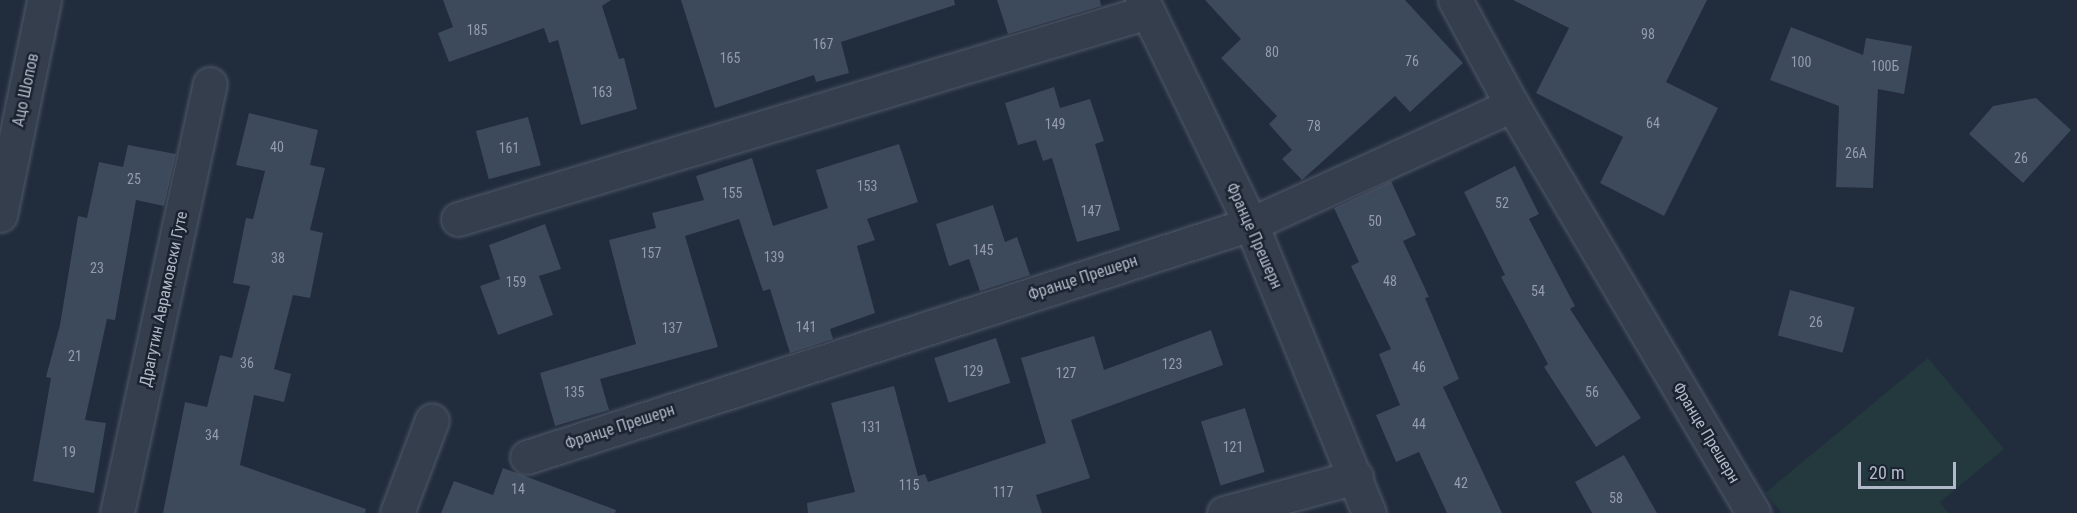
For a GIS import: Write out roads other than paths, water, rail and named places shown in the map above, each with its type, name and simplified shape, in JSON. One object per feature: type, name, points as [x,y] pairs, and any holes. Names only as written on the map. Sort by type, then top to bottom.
[{"type":"street","name":"Ацо Шопов","points":[[0,215],[44,0]]},
{"type":"street","points":[[1455,0],[1512,105]]},
{"type":"street","points":[[458,219],[1145,6]]},
{"type":"street","name":"Францe Прешерн","points":[[1145,6],[1251,224],[1370,513]]},
{"type":"street","name":"Драгутин Аврамовски Гуте","points":[[117,513],[210,84]]},
{"type":"street","name":"Франце Прешерн","points":[[527,457],[1251,224],[1512,105]]},
{"type":"street","name":"Францe Прешерн","points":[[1512,105],[1753,513]]},
{"type":"street","points":[[397,513],[432,420]]},
{"type":"street","points":[[1224,513],[1356,477]]}]
